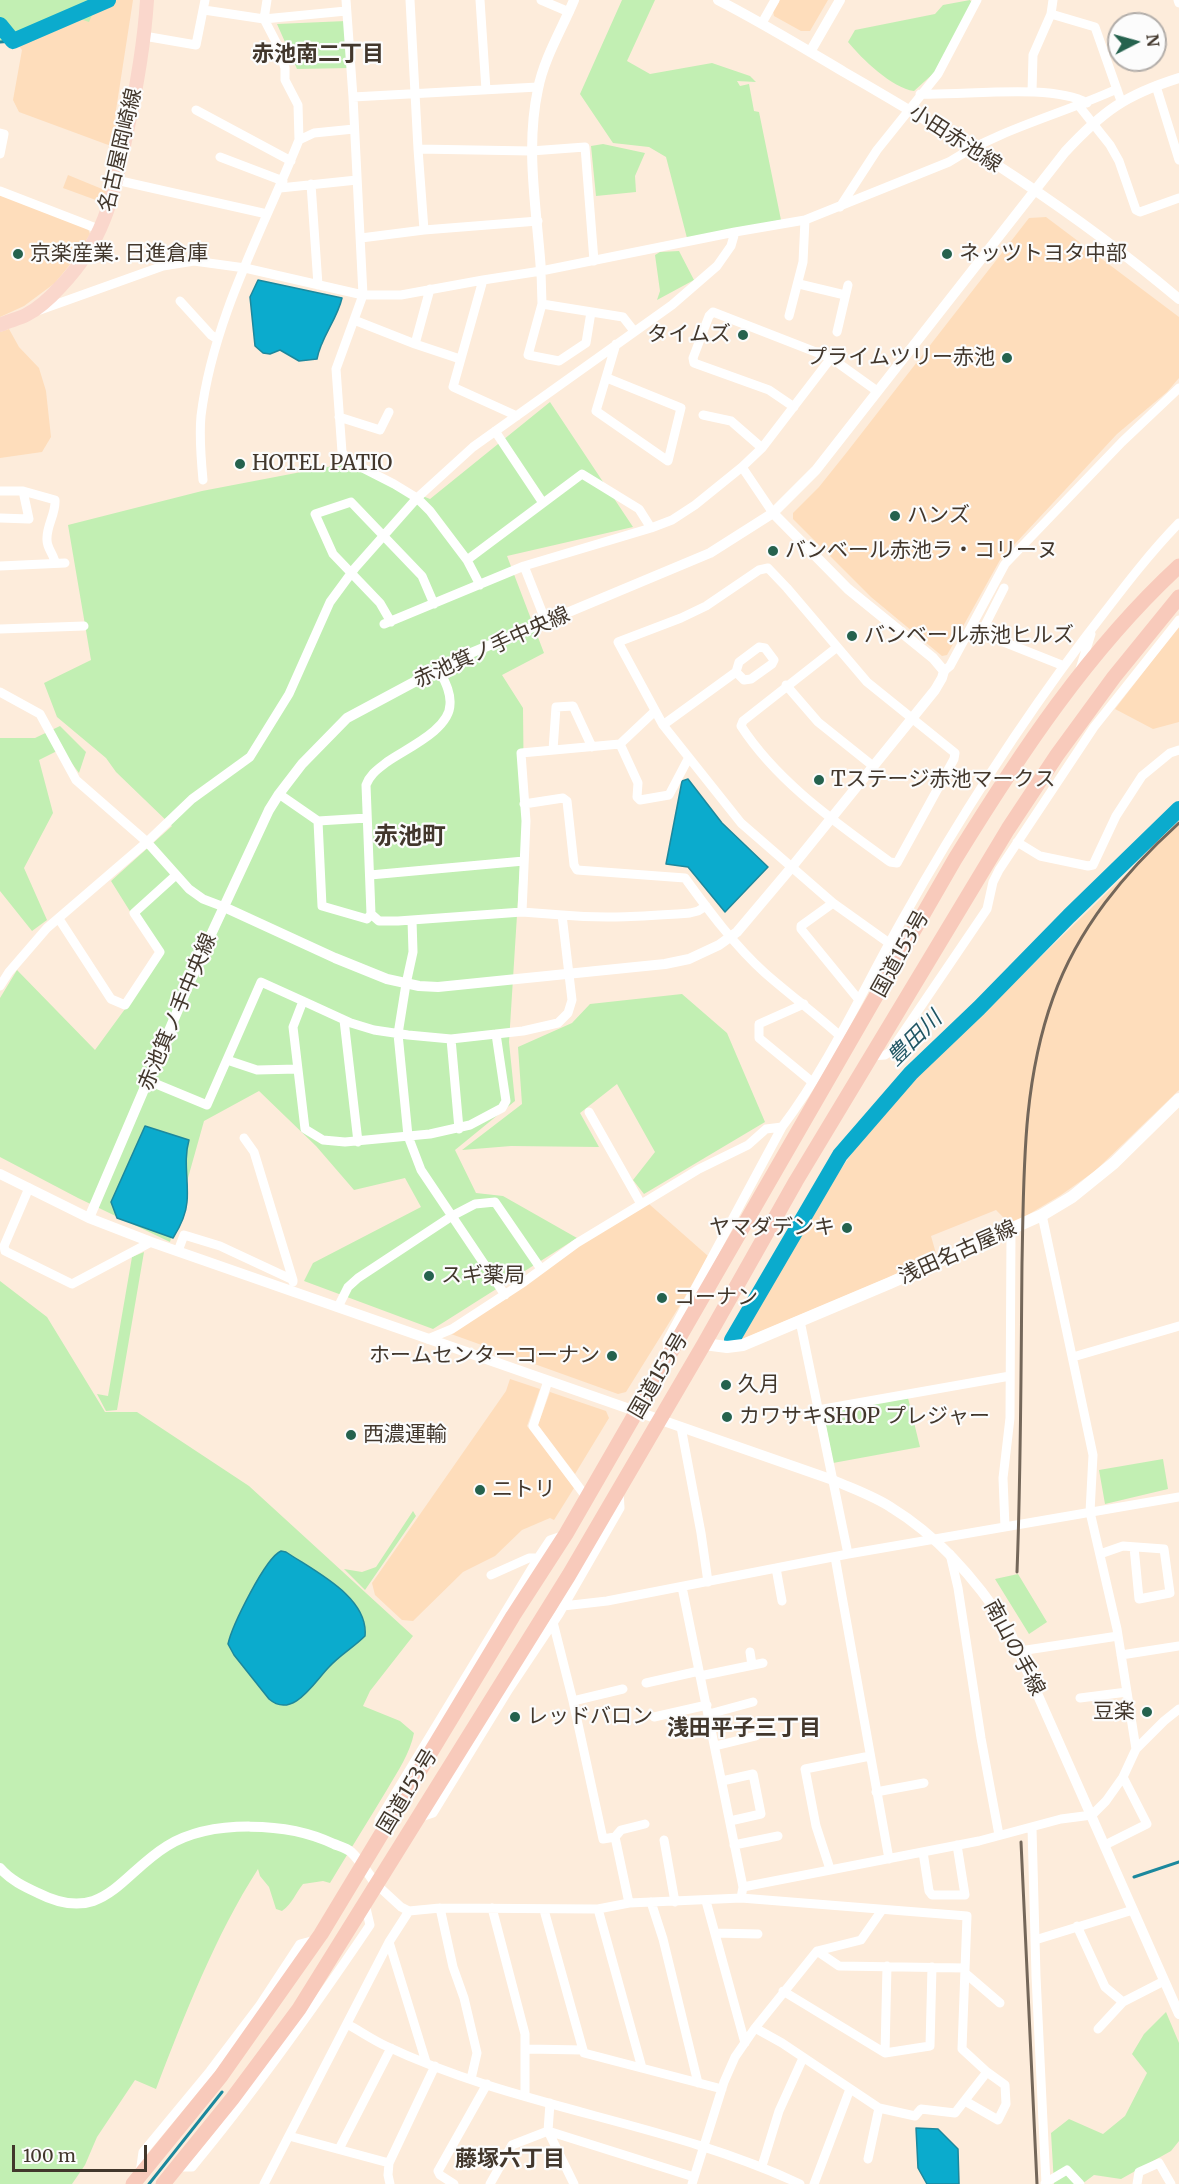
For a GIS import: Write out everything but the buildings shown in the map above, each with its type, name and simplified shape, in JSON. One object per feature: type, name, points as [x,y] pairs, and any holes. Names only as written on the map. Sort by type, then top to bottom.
[{"type":"highway","name":"国道153号","points":[[137,2180],[170,2141],[228,2056],[317,1939],[362,1867],[509,1614],[566,1534],[775,1174],[827,1075],[876,998],[955,859],[1016,762],[1076,680],[1116,633],[1179,566]]},
{"type":"highway","name":"国道153号","points":[[163,2184],[232,2099],[299,2009],[511,1669],[661,1418],[796,1181],[993,855],[1057,755],[1114,677],[1179,597]]},
{"type":"highway","points":[[827,1075],[849,1095]]},
{"type":"main road","name":"名古屋岡崎線","points":[[0,325],[27,314],[53,295],[83,260],[107,216],[136,88],[147,0]]},
{"type":"main road","name":"浅田名古屋線","points":[[704,1344],[727,1347],[742,1345],[1042,1215],[1072,1197],[1114,1163],[1179,1099]]},
{"type":"street","points":[[203,480],[201,418],[217,339],[299,140],[298,105],[285,80],[285,68],[277,44],[264,20],[267,0]]},
{"type":"street","points":[[346,0],[363,295],[336,369],[342,452],[346,460],[417,498],[430,511],[467,560],[480,585]]},
{"type":"street","points":[[410,0],[424,230]]},
{"type":"street","points":[[480,0],[486,90]]},
{"type":"street","points":[[541,0],[569,12]]},
{"type":"street","points":[[574,0],[546,64],[538,87],[533,115],[531,151],[538,221],[542,304],[528,355],[559,361],[586,343],[591,312]]},
{"type":"street","name":"小田赤池線","points":[[718,0],[762,23],[972,149],[1123,252],[1179,299]]},
{"type":"street","points":[[762,23],[775,0]]},
{"type":"street","points":[[810,52],[840,0]]},
{"type":"street","points":[[839,208],[877,150],[938,74],[977,0]]},
{"type":"street","points":[[1032,92],[1033,55],[1050,14],[1053,0]]},
{"type":"street","points":[[144,36],[196,45],[204,5],[264,20],[346,11]]},
{"type":"street","points":[[1050,14],[1095,27],[1121,101]]},
{"type":"street","name":"赤池箕ノ手中央線","points":[[89,1218],[224,907],[269,810],[303,764],[347,718],[439,669],[711,553],[773,513],[816,470],[1065,152],[1093,122],[1121,101],[1179,78]]},
{"type":"street","points":[[1155,86],[1179,160]]},
{"type":"street","points":[[353,97],[538,87]]},
{"type":"street","points":[[27,314],[163,266],[183,262],[203,262],[245,268],[363,295],[401,295],[483,279],[541,271],[805,220],[949,162],[972,149],[1117,89]]},
{"type":"street","points":[[920,94],[1032,92],[1077,97],[1119,161],[1136,210],[1140,212],[1179,198]]},
{"type":"street","points":[[196,110],[291,161]]},
{"type":"street","points":[[299,140],[314,133],[354,129]]},
{"type":"street","points":[[0,133],[4,134],[0,153]]},
{"type":"street","points":[[418,149],[531,151],[585,147],[594,261]]},
{"type":"street","points":[[220,157],[281,184],[357,180]]},
{"type":"street","points":[[116,180],[267,214]]},
{"type":"street","points":[[311,184],[318,285]]},
{"type":"street","points":[[0,191],[100,230]]},
{"type":"street","points":[[789,316],[803,262],[805,220]]},
{"type":"street","points":[[361,238],[424,230],[538,221]]},
{"type":"street","points":[[0,986],[9,972],[47,928],[147,842],[192,799],[250,757],[290,694],[330,602],[351,573],[417,498],[473,447],[672,305],[717,266],[730,246],[735,232]]},
{"type":"street","points":[[483,279],[453,387],[517,416]]},
{"type":"street","points":[[799,284],[847,290],[837,332]]},
{"type":"street","points":[[415,344],[430,290]]},
{"type":"street","points":[[180,301],[210,335],[217,339]]},
{"type":"street","points":[[542,304],[623,317],[634,331]]},
{"type":"street","points":[[794,407],[769,390],[693,363],[712,312],[831,358],[878,391]]},
{"type":"street","points":[[354,320],[460,359]]},
{"type":"street","points":[[607,378],[681,408],[668,462],[596,411],[616,344]]},
{"type":"street","points":[[434,604],[422,576],[351,502],[315,514],[333,554],[380,603],[388,623],[434,604],[480,585],[524,566],[672,520],[742,467],[762,448],[831,358]]},
{"type":"street","points":[[0,692],[40,714],[76,780],[147,842],[189,889],[203,899],[387,979],[405,984],[438,987],[675,963],[703,953],[731,937],[791,868],[935,690],[1005,564],[1122,442],[1179,388]]},
{"type":"street","points":[[339,417],[380,430],[389,412]]},
{"type":"street","points":[[703,415],[731,421],[762,448]]},
{"type":"street","points":[[495,431],[543,503]]},
{"type":"street","points":[[742,467],[773,513],[848,589],[933,658],[944,671]]},
{"type":"street","points":[[467,560],[584,474],[639,509],[651,528]]},
{"type":"street","points":[[0,491],[23,491],[55,500],[47,543],[54,563]]},
{"type":"street","points":[[0,518],[29,519],[23,491]]},
{"type":"street","points":[[669,1359],[667,1341],[782,1127],[812,1081],[827,1075],[840,1036],[853,1010],[937,858],[1016,732],[1152,550],[1179,523]]},
{"type":"street","points":[[0,566],[65,563]]},
{"type":"street","points":[[524,566],[546,622]]},
{"type":"street","points":[[836,648],[743,720],[741,726],[783,777],[831,818],[890,862],[897,863],[954,759],[955,753],[867,682],[768,568],[764,568],[706,606],[618,642],[663,725],[741,824],[833,903],[889,943]]},
{"type":"street","points":[[1004,588],[981,633],[1064,666]]},
{"type":"street","points":[[871,1056],[885,1055],[890,1052],[987,909],[993,882],[999,870],[1064,770],[1094,727],[1179,620]]},
{"type":"street","points":[[0,629],[84,626]]},
{"type":"street","points":[[1076,680],[1093,627]]},
{"type":"street","points":[[318,821],[322,906],[367,919],[371,914],[366,785],[369,776],[404,750],[434,732],[447,717],[451,705],[447,686],[439,669]]},
{"type":"street","points":[[663,725],[736,672]]},
{"type":"street","points":[[786,685],[818,722],[873,766]]},
{"type":"street","points":[[553,750],[556,707],[573,706],[592,747]]},
{"type":"street","points":[[522,912],[526,821],[521,753],[620,744],[655,711]]},
{"type":"street","points":[[1016,732],[1016,762]]},
{"type":"street","points":[[620,744],[638,783],[637,797],[640,800],[669,795],[688,759]]},
{"type":"street","points":[[1017,842],[1040,856],[1088,866],[1093,865],[1116,816],[1142,776],[1170,753],[1179,750]]},
{"type":"street","points":[[1057,755],[1064,770]]},
{"type":"street","points":[[279,794],[318,821],[367,818]]},
{"type":"street","points":[[524,804],[563,798],[567,801],[574,865],[578,870],[685,879],[731,937],[764,973],[840,1036]]},
{"type":"street","points":[[993,855],[999,870]]},
{"type":"street","points":[[370,875],[524,861]]},
{"type":"street","points":[[59,920],[111,999],[125,1005],[160,952],[134,913],[176,875]]},
{"type":"street","points":[[833,903],[801,926],[801,929],[859,1000]]},
{"type":"street","points":[[371,914],[378,921],[522,912],[597,918],[690,913],[706,906]]},
{"type":"street","points":[[149,1081],[207,1105],[261,981],[344,1020],[374,1030],[398,1034],[450,1039],[558,1023],[572,1006],[562,915]]},
{"type":"street","points":[[412,920],[413,952],[405,984],[398,1034],[408,1136],[421,1170],[505,1295]]},
{"type":"street","points":[[936,950],[944,970]]},
{"type":"street","points":[[0,966],[9,972]]},
{"type":"street","points":[[853,1010],[876,998]]},
{"type":"street","points":[[303,1001],[293,1027],[305,1129],[323,1140],[358,1142],[459,1129],[502,1108],[506,1101],[496,1034]]},
{"type":"street","points":[[804,1004],[759,1024],[759,1038],[812,1081]]},
{"type":"street","points":[[344,1020],[358,1142]]},
{"type":"street","points":[[450,1039],[459,1129]]},
{"type":"street","points":[[227,1060],[257,1070],[297,1069]]},
{"type":"street","points":[[589,1112],[641,1204]]},
{"type":"street","points":[[428,1339],[452,1329],[505,1295],[577,1243],[699,1169],[748,1145],[766,1129],[782,1127]]},
{"type":"street","points":[[244,1138],[254,1152],[292,1285]]},
{"type":"street","name":"南山の手線","points":[[0,1174],[89,1218],[152,1242],[292,1285],[338,1307],[834,1480],[891,1507],[920,1527],[967,1571],[990,1599],[1020,1651],[1179,2014]]},
{"type":"street","points":[[755,1178],[775,1174]]},
{"type":"street","points":[[29,1188],[4,1246],[5,1251],[72,1284],[152,1242]]},
{"type":"street","points":[[338,1307],[348,1287],[358,1278],[452,1216],[475,1204],[495,1202],[541,1269]]},
{"type":"street","points":[[1042,1215],[1093,1455],[1090,1512],[1118,1636],[1136,1749]]},
{"type":"street","points":[[1007,1527],[1003,1478],[1010,1418],[1011,1230]]},
{"type":"street","points":[[178,1251],[184,1235],[220,1246],[292,1285]]},
{"type":"street","points":[[800,1321],[848,1554]]},
{"type":"street","points":[[1072,1357],[1179,1326]]},
{"type":"street","points":[[818,1410],[1010,1376]]},
{"type":"street","points":[[548,1381],[533,1426],[587,1498]]},
{"type":"street","points":[[681,1427],[708,1582]]},
{"type":"street","points":[[417,1819],[433,1813],[563,1606],[620,1508],[619,1489]]},
{"type":"street","points":[[563,1606],[607,1601],[848,1554],[1179,1497]]},
{"type":"street","points":[[509,1614],[550,1540],[566,1534]]},
{"type":"street","points":[[1100,1554],[1123,1546],[1164,1549],[1170,1593],[1139,1599],[1134,1547]]},
{"type":"street","points":[[950,1554],[958,1588],[981,1738],[999,1835]]},
{"type":"street","points":[[836,1557],[889,1859]]},
{"type":"street","points":[[491,1575],[529,1558],[538,1558]]},
{"type":"street","points":[[776,1569],[782,1601]]},
{"type":"street","points":[[682,1587],[743,1887],[741,1898]]},
{"type":"street","points":[[553,1622],[603,1839],[615,1837],[621,1830],[645,1824]]},
{"type":"street","points":[[1020,1651],[1118,1636]]},
{"type":"street","points":[[1121,1655],[1179,1646]]},
{"type":"street","points":[[750,1652],[753,1665]]},
{"type":"street","points":[[646,1683],[763,1663]]},
{"type":"street","points":[[510,1689],[511,1669]]},
{"type":"street","points":[[573,1701],[623,1689]]},
{"type":"street","points":[[1080,1698],[1127,1692]]},
{"type":"street","points":[[654,1717],[746,1701]]},
{"type":"street","points":[[743,1887],[957,1845],[1061,1819],[1092,1815],[1124,1777],[1136,1749],[1179,1709]]},
{"type":"street","points":[[715,1746],[756,1736]]},
{"type":"street","points":[[830,1869],[816,1826],[805,1769],[870,1756]]},
{"type":"street","points":[[722,1781],[753,1774],[761,1814],[729,1821]]},
{"type":"street","points":[[1105,1845],[1147,1824],[1124,1777]]},
{"type":"street","points":[[876,1792],[924,1783]]},
{"type":"street","points":[[0,1868],[23,1886],[49,1899],[68,1904],[82,1904],[97,1900],[112,1891],[175,1842],[191,1835],[235,1827],[257,1827],[293,1830],[324,1839],[350,1852],[376,1884],[401,1907],[409,1911],[440,1908],[544,1910],[598,1908],[629,1903],[741,1898],[967,1916],[962,2049],[1005,2085],[1006,2104],[998,2120],[965,2101]]},
{"type":"street","points":[[1032,1828],[1046,2183],[1067,2170],[1080,2184]]},
{"type":"street","points":[[734,1845],[778,1836]]},
{"type":"street","points":[[615,1837],[629,1903]]},
{"type":"street","points":[[664,1840],[675,1902]]},
{"type":"street","points":[[923,1852],[929,1891],[932,1895],[965,1895],[957,1845]]},
{"type":"street","points":[[706,1901],[745,2043]]},
{"type":"street","points":[[651,1902],[663,1940],[698,2083]]},
{"type":"street","points":[[440,1908],[453,1967],[464,1998],[477,2053],[471,2079]]},
{"type":"street","points":[[492,1908],[525,2034],[525,2095]]},
{"type":"street","points":[[598,1908],[642,2068]]},
{"type":"street","points":[[544,1910],[584,2053],[722,2089]]},
{"type":"street","points":[[490,2184],[512,2145],[548,2132],[693,2180],[722,2089],[735,2058],[755,2028],[817,1951],[861,1940],[882,1910]]},
{"type":"street","points":[[1035,1940],[1133,1910]]},
{"type":"street","points":[[264,2184],[389,1942],[409,1911]]},
{"type":"street","points":[[1077,1926],[1105,1987],[1123,2002]]},
{"type":"street","points":[[715,1933],[758,1934]]},
{"type":"street","points":[[389,1942],[430,2064],[389,2163],[390,2184]]},
{"type":"street","points":[[817,1951],[839,1966],[932,1967],[965,1970],[1000,2003]]},
{"type":"street","points":[[885,2054],[887,1966]]},
{"type":"street","points":[[783,1991],[885,2054],[930,2046],[932,1967]]},
{"type":"street","points":[[1098,2029],[1123,2002],[1164,1981]]},
{"type":"street","points":[[347,2024],[392,2048],[471,2079],[703,2145],[762,2166],[800,2184]]},
{"type":"street","points":[[755,2028],[879,2108],[915,2116],[921,2109],[955,2113],[987,2072]]},
{"type":"street","points":[[339,2150],[392,2048]]},
{"type":"street","points":[[526,2049],[583,2050]]},
{"type":"street","points":[[762,2166],[779,2111],[802,2058]]},
{"type":"street","points":[[454,2184],[440,2175],[438,2171],[487,2084]]},
{"type":"street","points":[[814,2184],[850,2089]]},
{"type":"street","points":[[550,2103],[548,2132],[574,2184]]},
{"type":"street","points":[[868,2159],[879,2108]]},
{"type":"street","points":[[289,2136],[389,2163]]},
{"type":"street","points":[[1137,2184],[1139,2172],[1159,2163],[1170,2184]]},
{"type":"shaded area","points":[[112,0],[133,0],[114,123],[122,125],[120,134],[113,134],[111,146],[19,112],[13,100],[22,50],[16,42]]},
{"type":"shaded area","points":[[780,0],[828,0],[810,31],[801,31],[774,16],[773,11]]},
{"type":"shaded area","points":[[68,175],[107,191],[104,203],[63,188]]},
{"type":"shaded area","points":[[0,195],[88,229],[90,234],[77,256],[55,283],[24,306],[0,317]]},
{"type":"shaded area","points":[[1046,217],[1179,317],[1179,378],[1167,392],[1117,434],[1000,560],[947,655],[942,656],[871,597],[793,519],[793,513],[819,487],[847,452],[1029,218]]},
{"type":"shaded area","points":[[9,329],[19,347],[39,368],[46,391],[51,437],[42,452],[0,458],[0,332]]},
{"type":"shaded area","points":[[1179,626],[1179,722],[1153,729],[1115,709]]},
{"type":"shaded area","points":[[1179,823],[1179,1090],[1095,1171],[1061,1195],[1011,1225],[996,1210],[931,1236],[937,1257],[738,1341],[832,1182],[871,1126],[928,1066]]},
{"type":"shaded area","points":[[649,1204],[708,1256],[626,1392],[618,1394],[451,1334],[572,1250]]},
{"type":"shaded area","points":[[510,1379],[540,1389],[527,1426],[574,1488],[554,1520],[550,1518],[522,1530],[495,1556],[463,1572],[413,1621],[402,1620],[375,1595],[372,1583],[506,1391]]},
{"type":"shaded area","points":[[550,1392],[606,1411],[609,1418],[575,1474],[538,1425]]},
{"type":"green space","points":[[0,0],[112,0],[95,8],[89,22],[74,17],[16,42],[0,42]]},
{"type":"green space","points":[[622,0],[655,0],[627,61],[650,74],[712,63],[750,76],[756,82],[737,81],[740,86],[749,84],[754,111],[759,112],[781,220],[687,238],[666,157],[649,147],[613,143],[580,94]]},
{"type":"green space","points":[[970,0],[973,4],[935,72],[914,91],[905,89],[887,79],[848,42],[855,30],[935,14],[943,5]]},
{"type":"green space","points":[[346,21],[349,68],[297,69],[277,24]]},
{"type":"green space","points":[[603,144],[645,153],[635,176],[636,192],[596,196],[591,146]]},
{"type":"green space","points":[[679,251],[694,280],[657,300],[660,291],[655,255],[660,252]]},
{"type":"green space","points":[[550,402],[633,527],[507,556],[544,653],[502,675],[523,708],[524,804],[509,1042],[515,1101],[455,1150],[476,1193],[503,1196],[577,1238],[433,1329],[304,1281],[313,1263],[421,1207],[405,1178],[354,1190],[316,1146],[259,1091],[204,1121],[170,1242],[0,1157],[0,998],[17,970],[95,1050],[125,1009],[158,956],[111,881],[172,826],[116,772],[106,758],[57,717],[44,683],[91,660],[68,525],[202,491],[343,464],[430,499]]},
{"type":"green space","points":[[60,726],[86,752],[79,773],[61,749],[39,760],[53,813],[24,868],[47,920],[32,931],[0,891],[0,738],[35,738]]},
{"type":"green space","points":[[682,994],[727,1033],[765,1122],[644,1194],[633,1180],[655,1152],[617,1084],[580,1113],[599,1147],[511,1146],[462,1150],[522,1104],[518,1047],[572,1023],[590,1004]]},
{"type":"green space","points":[[144,1252],[117,1410],[106,1411],[97,1394],[108,1396],[132,1257]]},
{"type":"green space","points":[[0,1281],[47,1317],[105,1412],[137,1412],[249,1486],[413,1636],[370,1691],[363,1706],[400,1721],[414,1733],[407,1755],[330,1883],[323,1881],[303,1884],[282,1911],[276,1909],[269,1887],[260,1876],[258,1869],[215,1948],[156,2089],[135,2080],[97,2137],[85,2165],[72,2184],[0,2184]]},
{"type":"green space","points":[[908,1398],[920,1447],[833,1463],[824,1416],[826,1413]]},
{"type":"green space","points":[[1163,1459],[1168,1489],[1105,1504],[1099,1470]]},
{"type":"green space","points":[[413,1511],[416,1516],[365,1590],[344,1569],[362,1572],[376,1567]]},
{"type":"green space","points":[[1018,1574],[1047,1622],[1029,1634],[995,1579]]},
{"type":"green space","points":[[1166,2012],[1179,2043],[1179,2141],[1171,2151],[1121,2179],[1094,2175],[1082,2184],[1054,2184],[1051,2133],[1069,2119],[1103,2134],[1125,2116],[1147,2073],[1132,2054],[1144,2034]]},
{"type":"water","points":[[258,280],[342,298],[317,359],[299,361],[280,350],[270,354],[263,353],[255,346],[250,297]]},
{"type":"water","points":[[688,779],[722,823],[768,867],[725,912],[688,867],[666,864],[682,781]]},
{"type":"water","points":[[145,1126],[189,1140],[186,1156],[186,1207],[173,1238],[117,1218],[111,1202]]},
{"type":"water","points":[[281,1551],[324,1577],[349,1597],[364,1622],[365,1636],[333,1663],[303,1696],[287,1705],[278,1704],[269,1699],[228,1644],[242,1609],[258,1579],[274,1556]]},
{"type":"water","points":[[916,2128],[938,2129],[958,2149],[959,2184],[927,2184],[918,2168]]},
{"type":"waterway","points":[[0,25],[13,41],[108,0]]},
{"type":"waterway","points":[[0,42],[13,41]]},
{"type":"waterway","name":"豊田川","points":[[732,1340],[840,1155],[911,1073],[1179,809]]},
{"type":"waterway","points":[[1134,1877],[1179,1862]]},
{"type":"waterway","points":[[149,2184],[222,2092]]},
{"type":"railway","points":[[1017,1572],[1025,1162],[1035,1063],[1053,998],[1076,948],[1122,881],[1179,823]]},
{"type":"railway","points":[[1021,1842],[1037,2184]]},
{"type":"place","name":"京楽産業. 日進倉庫","points":[[18,254]]},
{"type":"place","name":"ネッツトヨタ中部","points":[[947,254]]},
{"type":"place","name":"タイムズ","points":[[743,335]]},
{"type":"place","name":"プライムツリー赤池","points":[[1007,358]]},
{"type":"place","name":"HOTEL PATIO","points":[[240,464]]},
{"type":"place","name":"ハンズ","points":[[895,516]]},
{"type":"place","name":"バンベール赤池ラ・コリーヌ","points":[[773,551]]},
{"type":"place","name":"バンベール赤池ヒルズ","points":[[852,636]]},
{"type":"place","name":"Tステージ赤池マークス","points":[[819,780]]},
{"type":"place","name":"ヤマダデンキ","points":[[847,1228]]},
{"type":"place","name":"スギ薬局","points":[[429,1276]]},
{"type":"place","name":"コーナン","points":[[662,1298]]},
{"type":"place","name":"ホームセンターコーナン","points":[[612,1356]]},
{"type":"place","name":"久月","points":[[726,1385]]},
{"type":"place","name":"カワサキSHOP プレジャー","points":[[727,1417]]},
{"type":"place","name":"西濃運輸","points":[[351,1435]]},
{"type":"place","name":"ニトリ","points":[[480,1490]]},
{"type":"place","name":"豆楽","points":[[1147,1712]]},
{"type":"place","name":"レッドバロン","points":[[515,1717]]},
{"type":"district","name":"赤池南二丁目","points":[[318,55]]},
{"type":"district","name":"赤池町","points":[[410,837]]},
{"type":"district","name":"浅田平子三丁目","points":[[744,1729]]},
{"type":"district","name":"藤塚六丁目","points":[[510,2160]]}]
